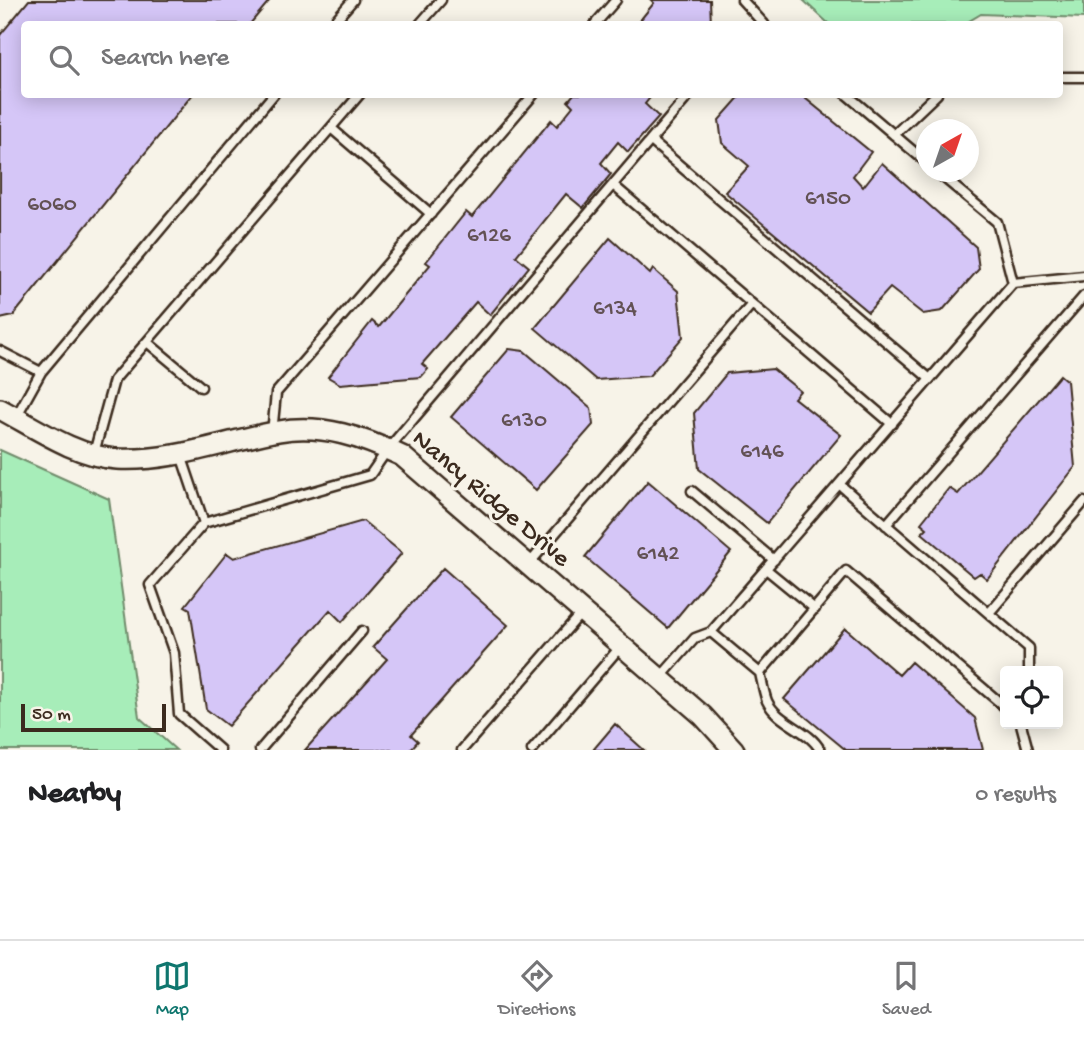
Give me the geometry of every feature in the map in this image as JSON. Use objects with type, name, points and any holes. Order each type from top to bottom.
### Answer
[{"type":"street","name":"Nancy Ridge Drive","points":[[8,413],[70,446],[114,459],[165,458],[272,433],[323,430],[363,438],[388,449],[402,456],[703,716],[734,750]]},
{"type":"lane","points":[[335,21],[353,0]]},
{"type":"lane","points":[[423,21],[441,0]]},
{"type":"lane","points":[[598,21],[616,0]]},
{"type":"lane","points":[[742,0],[761,21]]},
{"type":"lane","points":[[1063,77],[1084,77]]},
{"type":"lane","points":[[8,413],[271,98]]},
{"type":"lane","points":[[94,453],[114,380],[356,98]]},
{"type":"lane","points":[[272,433],[276,393],[531,98]]},
{"type":"lane","points":[[220,750],[179,714],[174,653],[150,585],[204,523],[370,475],[388,449],[687,98]]},
{"type":"lane","points":[[851,98],[916,154]]},
{"type":"lane","points":[[894,135],[933,98]]},
{"type":"lane","points":[[331,128],[431,214]]},
{"type":"lane","points":[[651,141],[930,379]]},
{"type":"lane","points":[[949,182],[997,222],[1013,283]]},
{"type":"lane","points":[[613,186],[892,424]]},
{"type":"lane","points":[[659,679],[695,638],[711,632],[1013,283],[1084,276]]},
{"type":"lane","points":[[886,525],[1084,296]]},
{"type":"lane","points":[[528,565],[752,304]]},
{"type":"lane","points":[[146,342],[201,387]]},
{"type":"lane","points":[[0,351],[41,372]]},
{"type":"lane","points":[[181,455],[204,523]]},
{"type":"lane","points":[[839,484],[1029,648],[1029,666]]},
{"type":"lane","points":[[692,491],[774,560]]},
{"type":"lane","points":[[989,613],[1084,502]]},
{"type":"lane","points":[[766,569],[815,609]]},
{"type":"lane","points":[[760,673],[846,571],[1000,703]]},
{"type":"lane","points":[[462,750],[582,612]]},
{"type":"lane","points":[[260,750],[362,631]]},
{"type":"lane","points":[[711,632],[760,673],[768,702],[782,719],[816,742],[820,750]]},
{"type":"lane","points":[[532,750],[621,646]]},
{"type":"lane","points":[[1022,729],[1028,750]]},
{"type":"green space","points":[[803,0],[1084,0],[1084,18],[981,14],[969,21],[826,21]]},
{"type":"green space","points":[[0,450],[109,499],[139,717],[176,750],[0,750]]},
{"type":"building","points":[[29,0],[270,0],[252,21],[21,21],[21,98],[190,98],[13,316],[0,319],[0,35]]},
{"type":"building","points":[[651,0],[710,0],[711,21],[639,21],[654,3]]},
{"type":"building","points":[[571,98],[650,98],[645,104],[659,117],[628,152],[618,142],[601,163],[611,174],[583,208],[566,194],[516,256],[529,267],[490,315],[476,302],[422,364],[428,369],[421,377],[340,384],[328,377],[372,321],[379,327],[430,265],[426,262],[466,212],[472,217],[551,120],[557,126],[573,106],[568,101]]},
{"type":"building","points":[[738,98],[805,98],[871,152],[853,176],[863,187],[882,163],[976,247],[979,269],[942,311],[923,314],[890,288],[868,312],[725,192],[749,166],[722,143],[719,120]]},
{"type":"building","points":[[610,238],[650,274],[653,269],[678,291],[683,337],[649,376],[596,380],[535,328]]},
{"type":"building","points":[[509,349],[524,351],[591,408],[593,425],[536,490],[451,417]]},
{"type":"building","points":[[773,369],[800,391],[794,398],[841,435],[767,523],[699,469],[694,413],[727,373]]},
{"type":"building","points":[[1060,375],[1067,381],[1075,467],[987,579],[980,573],[974,577],[922,533],[927,528],[921,523],[949,488],[958,494]]},
{"type":"building","points":[[648,481],[731,552],[668,628],[585,557]]},
{"type":"building","points":[[363,521],[402,553],[342,622],[330,610],[228,726],[206,709],[190,609],[185,606],[227,553],[234,558]]},
{"type":"building","points":[[443,568],[508,625],[411,735],[418,741],[410,750],[305,750],[387,659],[373,647]]},
{"type":"building","points":[[845,628],[899,675],[911,662],[975,718],[983,750],[846,750],[784,699]]},
{"type":"building","points":[[615,724],[644,750],[593,750]]}]
